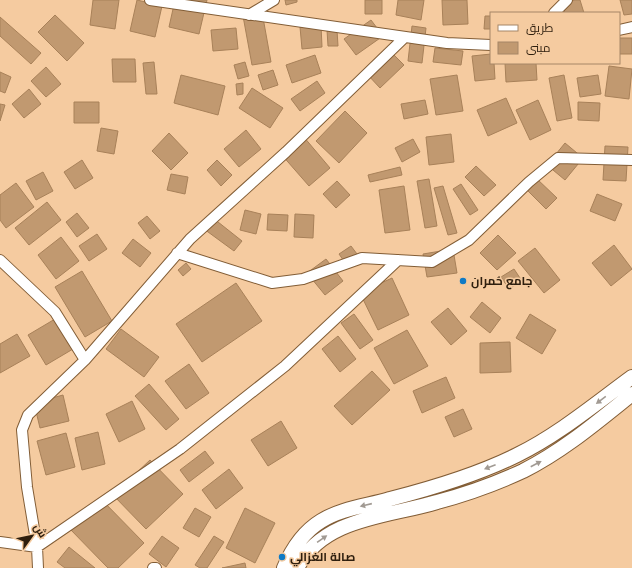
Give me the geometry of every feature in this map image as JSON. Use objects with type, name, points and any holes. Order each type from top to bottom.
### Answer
[{"type":"main road","points":[[284,568],[295,546],[307,532],[321,521],[336,513],[386,501],[433,487],[499,464],[533,447],[565,426],[632,377]]},
{"type":"main road","points":[[297,568],[313,546],[335,531],[364,520],[438,502],[496,483],[536,464],[573,440],[632,394]]},
{"type":"main road","points":[[433,487],[438,502]]},
{"type":"street","points":[[150,0],[447,43],[490,45]]},
{"type":"street","points":[[249,15],[274,0]]},
{"type":"street","points":[[555,12],[567,0]]},
{"type":"street","points":[[620,30],[632,27]]},
{"type":"street","points":[[38,568],[37,546],[27,487],[22,430],[28,415],[85,360],[190,239],[286,152],[405,37]]},
{"type":"street","points":[[177,253],[272,283],[303,279],[362,258],[432,262],[469,240],[529,182],[558,158],[632,160]]},
{"type":"street","points":[[0,260],[55,312],[85,360]]},
{"type":"street","points":[[0,542],[37,546],[180,448],[285,366],[398,260]]},
{"type":"building","points":[[93,0],[119,0],[115,29],[90,25]]},
{"type":"building","points":[[137,0],[162,6],[155,37],[130,31]]},
{"type":"building","points":[[175,0],[207,0],[199,34],[169,27]]},
{"type":"building","points":[[285,0],[297,0],[297,2],[286,5]]},
{"type":"building","points":[[365,0],[382,0],[382,14],[365,14]]},
{"type":"building","points":[[398,0],[424,0],[421,20],[396,15]]},
{"type":"building","points":[[442,0],[467,0],[468,24],[443,25]]},
{"type":"building","points":[[580,0],[584,12],[565,12],[562,4]]},
{"type":"building","points":[[620,0],[632,0],[632,14],[624,15]]},
{"type":"building","points":[[262,12],[271,62],[252,65],[243,16]]},
{"type":"building","points":[[55,15],[84,43],[67,61],[38,32]]},
{"type":"building","points":[[485,16],[490,16],[490,29],[484,29]]},
{"type":"building","points":[[0,17],[41,53],[31,64],[0,36]]},
{"type":"building","points":[[371,20],[383,36],[356,55],[344,39]]},
{"type":"building","points":[[321,25],[322,47],[302,49],[300,27]]},
{"type":"building","points":[[412,26],[426,28],[422,63],[408,61]]},
{"type":"building","points":[[236,28],[238,49],[213,51],[211,30]]},
{"type":"building","points":[[327,30],[337,30],[338,46],[328,46]]},
{"type":"building","points":[[620,38],[632,38],[632,54],[620,54]]},
{"type":"building","points":[[435,48],[463,51],[461,65],[433,62]]},
{"type":"building","points":[[390,51],[404,65],[380,88],[367,74]]},
{"type":"building","points":[[490,54],[490,64],[494,64],[495,79],[475,81],[472,56]]},
{"type":"building","points":[[315,55],[321,73],[292,83],[286,65]]},
{"type":"building","points":[[112,59],[135,59],[136,82],[113,82]]},
{"type":"building","points":[[154,62],[157,94],[146,94],[143,63]]},
{"type":"building","points":[[245,62],[249,76],[238,79],[234,65]]},
{"type":"building","points":[[505,64],[536,64],[537,80],[506,82]]},
{"type":"building","points":[[609,66],[632,69],[629,99],[605,96]]},
{"type":"building","points":[[46,67],[61,84],[46,97],[31,81]]},
{"type":"building","points":[[273,70],[278,85],[263,90],[258,75]]},
{"type":"building","points":[[0,72],[11,77],[5,93],[0,91]]},
{"type":"building","points":[[181,75],[225,86],[218,115],[174,103]]},
{"type":"building","points":[[457,75],[463,111],[436,115],[430,79]]},
{"type":"building","points":[[564,75],[572,118],[557,121],[549,78]]},
{"type":"building","points":[[598,75],[601,94],[580,97],[577,78]]},
{"type":"building","points":[[317,81],[325,93],[300,111],[291,99]]},
{"type":"building","points":[[243,83],[243,94],[237,95],[236,84]]},
{"type":"building","points":[[252,88],[283,108],[270,128],[239,108]]},
{"type":"building","points":[[29,89],[41,104],[24,118],[12,104]]},
{"type":"building","points":[[506,98],[517,123],[488,136],[477,110]]},
{"type":"building","points":[[425,100],[428,114],[404,119],[401,104]]},
{"type":"building","points":[[538,100],[551,130],[530,140],[516,110]]},
{"type":"building","points":[[74,102],[99,102],[99,123],[74,123]]},
{"type":"building","points":[[578,102],[600,103],[599,121],[578,120]]},
{"type":"building","points":[[0,104],[5,105],[0,121]]},
{"type":"building","points":[[345,111],[367,133],[339,163],[316,141]]},
{"type":"building","points":[[101,128],[118,131],[114,154],[97,151]]},
{"type":"building","points":[[246,130],[261,149],[239,167],[224,149]]},
{"type":"building","points":[[169,133],[188,153],[171,170],[152,151]]},
{"type":"building","points":[[451,134],[454,162],[429,165],[426,137]]},
{"type":"building","points":[[303,136],[330,168],[309,186],[281,154]]},
{"type":"building","points":[[413,139],[420,152],[402,162],[395,148]]},
{"type":"building","points":[[565,143],[583,158],[565,180],[547,165]]},
{"type":"building","points":[[605,146],[628,147],[626,181],[603,180]]},
{"type":"building","points":[[82,160],[93,178],[75,189],[64,172]]},
{"type":"building","points":[[217,160],[232,175],[221,186],[207,170]]},
{"type":"building","points":[[476,166],[496,185],[484,196],[465,177]]},
{"type":"building","points":[[400,167],[402,175],[370,182],[368,175]]},
{"type":"building","points":[[43,172],[53,191],[36,200],[26,181]]},
{"type":"building","points":[[171,174],[188,177],[185,194],[167,190]]},
{"type":"building","points":[[536,178],[557,198],[546,209],[526,189]]},
{"type":"building","points":[[429,179],[437,226],[425,228],[417,181]]},
{"type":"building","points":[[337,181],[350,195],[336,208],[323,194]]},
{"type":"building","points":[[16,183],[34,207],[6,228],[0,220],[0,195]]},
{"type":"building","points":[[461,184],[478,210],[470,215],[453,189]]},
{"type":"building","points":[[404,186],[410,230],[385,233],[379,190]]},
{"type":"building","points":[[443,186],[457,233],[448,235],[434,188]]},
{"type":"building","points":[[597,194],[622,204],[615,221],[590,211]]},
{"type":"building","points":[[47,202],[61,220],[29,245],[15,228]]},
{"type":"building","points":[[245,210],[261,214],[256,234],[240,230]]},
{"type":"building","points":[[77,213],[89,228],[77,237],[66,222]]},
{"type":"building","points":[[268,214],[288,215],[287,231],[267,230]]},
{"type":"building","points":[[295,214],[314,215],[313,238],[294,237]]},
{"type":"building","points":[[147,216],[160,231],[150,239],[138,223]]},
{"type":"building","points":[[213,218],[242,241],[234,251],[204,229]]},
{"type":"building","points":[[97,234],[107,249],[89,261],[79,246]]},
{"type":"building","points":[[498,235],[516,253],[497,270],[480,253]]},
{"type":"building","points":[[61,237],[79,261],[56,279],[38,255]]},
{"type":"building","points":[[133,239],[151,253],[140,267],[122,253]]},
{"type":"building","points":[[614,245],[632,269],[611,286],[592,263]]},
{"type":"building","points":[[351,246],[360,258],[348,267],[339,254]]},
{"type":"building","points":[[535,248],[560,280],[544,293],[518,261]]},
{"type":"building","points":[[453,249],[457,273],[427,277],[423,254]]},
{"type":"building","points":[[326,259],[343,281],[325,295],[307,273]]},
{"type":"building","points":[[186,263],[191,269],[183,276],[178,270]]},
{"type":"building","points":[[514,269],[522,281],[509,289],[501,277]]},
{"type":"building","points":[[82,271],[112,321],[85,337],[55,287]]},
{"type":"building","points":[[392,278],[409,315],[378,330],[360,293]]},
{"type":"building","points":[[236,283],[262,321],[202,362],[176,324]]},
{"type":"building","points":[[482,302],[501,318],[490,333],[470,317]]},
{"type":"building","points":[[448,308],[467,331],[451,345],[431,322]]},
{"type":"building","points":[[354,314],[373,340],[360,349],[341,323]]},
{"type":"building","points":[[530,314],[556,330],[542,354],[516,338]]},
{"type":"building","points":[[55,319],[73,349],[46,365],[28,335]]},
{"type":"building","points":[[121,329],[159,357],[144,377],[106,349]]},
{"type":"building","points":[[407,330],[428,366],[394,384],[374,348]]},
{"type":"building","points":[[17,334],[30,356],[0,373],[0,344]]},
{"type":"building","points":[[338,336],[356,359],[340,372],[322,349]]},
{"type":"building","points":[[510,342],[511,372],[480,373],[480,343]]},
{"type":"building","points":[[189,364],[209,393],[186,409],[165,381]]},
{"type":"building","points":[[372,371],[390,390],[352,425],[334,406]]},
{"type":"building","points":[[446,377],[455,398],[422,413],[413,391]]},
{"type":"building","points":[[149,384],[179,419],[166,430],[135,396]]},
{"type":"building","points":[[63,395],[69,421],[40,428],[34,403]]},
{"type":"building","points":[[132,401],[145,429],[119,442],[106,414]]},
{"type":"building","points":[[463,409],[472,429],[454,437],[445,417]]},
{"type":"building","points":[[281,421],[297,448],[268,466],[251,440]]},
{"type":"building","points":[[98,432],[105,464],[82,470],[75,438]]},
{"type":"building","points":[[66,433],[75,467],[46,475],[37,441]]},
{"type":"building","points":[[205,451],[214,463],[189,482],[180,470]]},
{"type":"building","points":[[150,460],[183,494],[146,529],[113,495]]},
{"type":"building","points":[[229,469],[243,488],[216,509],[202,490]]},
{"type":"building","points":[[100,498],[144,543],[118,568],[108,568],[69,528]]},
{"type":"building","points":[[195,508],[211,517],[199,537],[183,528]]},
{"type":"building","points":[[245,508],[275,523],[255,563],[226,548]]},
{"type":"building","points":[[162,536],[179,548],[166,567],[149,554]]},
{"type":"building","points":[[214,536],[224,542],[207,568],[200,568],[195,565]]},
{"type":"building","points":[[69,547],[95,568],[65,568],[57,562]]},
{"type":"building","points":[[245,563],[246,568],[222,568]]},
{"type":"place","name":"جامع حُمران","points":[[463,281]]},
{"type":"place","name":"صالة الغزالي","points":[[282,557]]}]
